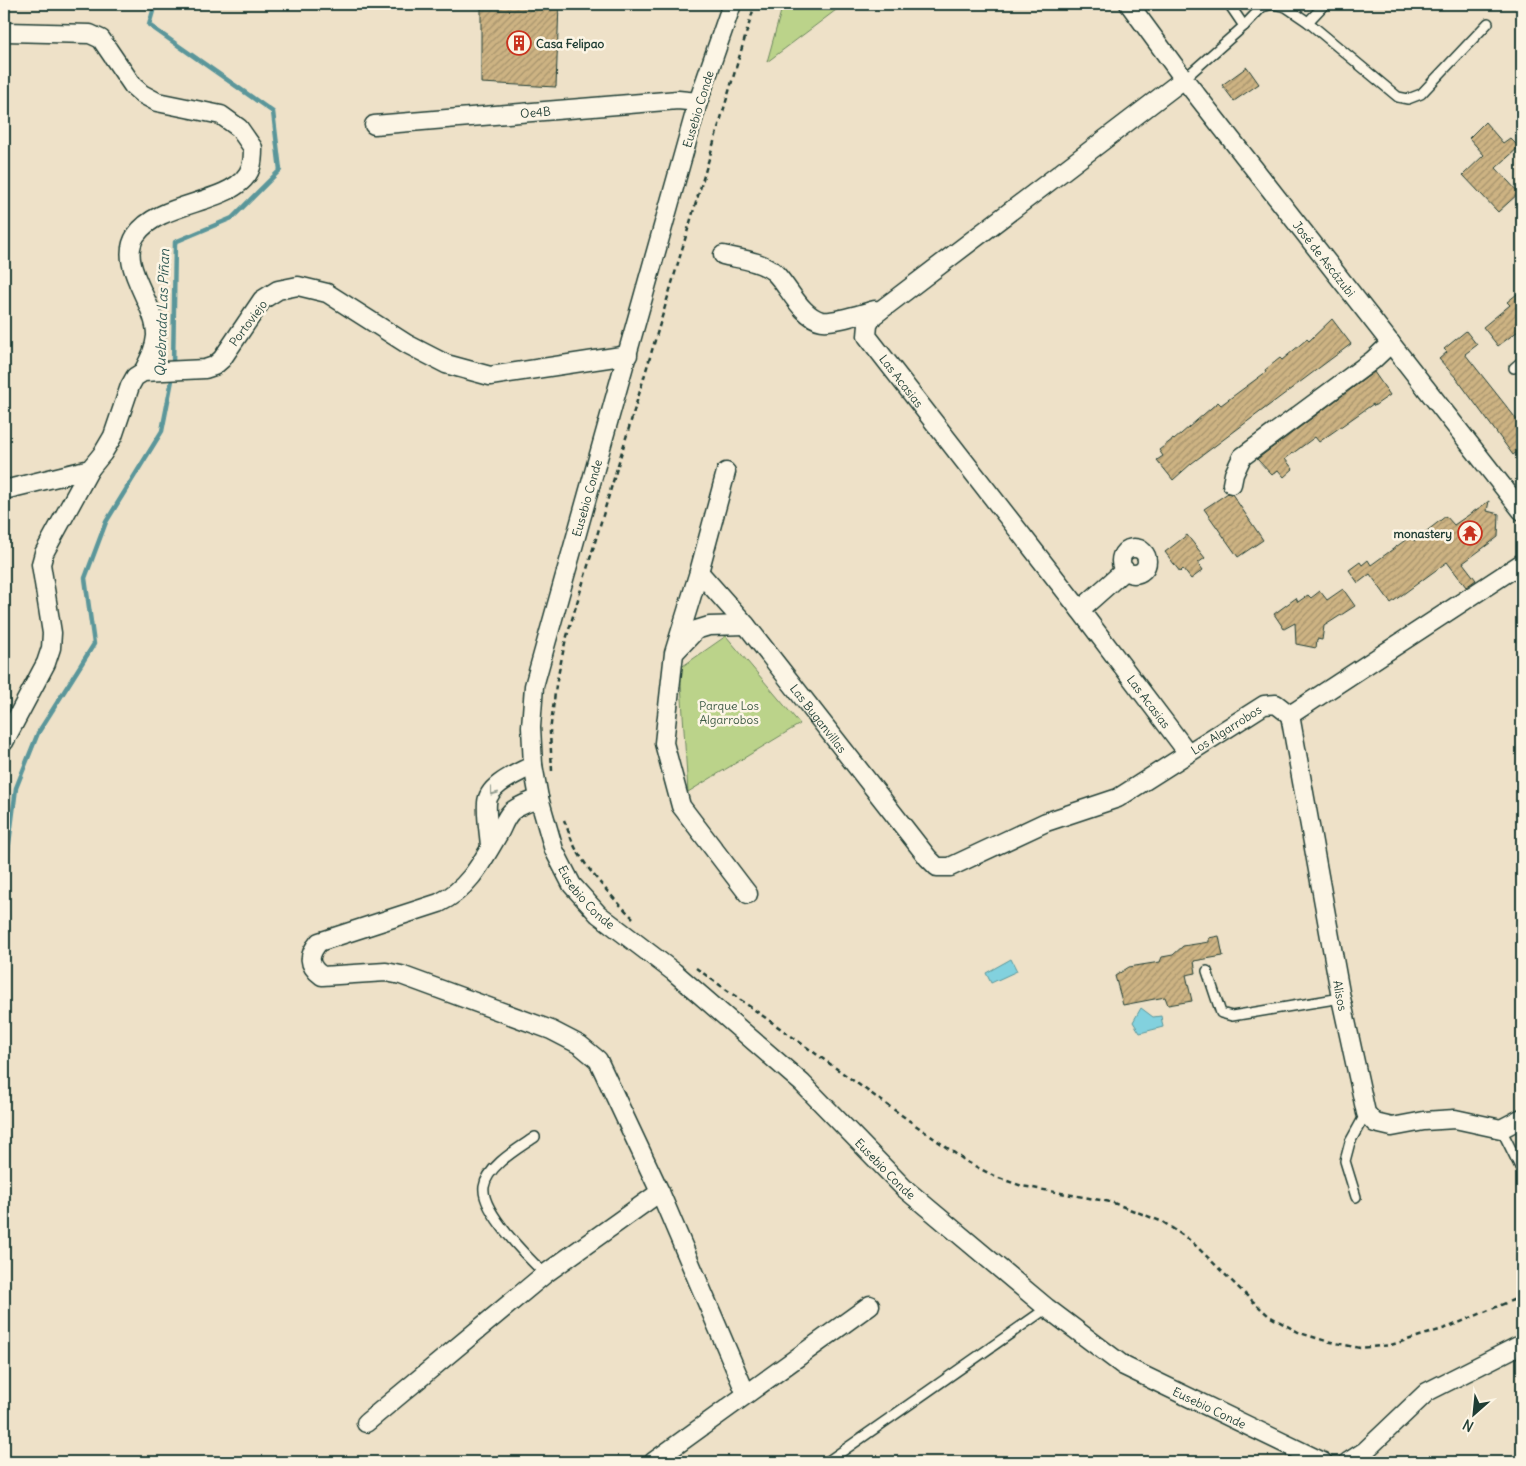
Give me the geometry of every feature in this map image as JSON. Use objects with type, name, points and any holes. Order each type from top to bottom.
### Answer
[{"type":"street","name":"Eusebio Conde","points":[[732,4],[698,102],[534,686],[531,727],[533,765],[539,798],[554,850],[572,885],[598,914],[674,972],[794,1077],[904,1188],[1047,1308],[1124,1366],[1323,1462]]},
{"type":"street","name":"José de Ascázubi","points":[[1129,4],[1184,79],[1522,511]]},
{"type":"street","points":[[4,742],[52,648],[52,633],[41,564],[44,553],[90,469],[103,453],[113,436],[130,386],[135,377],[143,372],[154,349],[156,335],[152,314],[132,267],[130,251],[135,236],[144,224],[157,216],[226,191],[242,181],[251,168],[253,148],[239,128],[221,115],[157,102],[142,94],[132,86],[101,40],[90,34],[6,32]]},
{"type":"street","name":"Las Acasias","points":[[1184,79],[873,316],[868,325],[867,336],[1080,610],[1188,753]]},
{"type":"street","name":"Oe4B","points":[[374,125],[678,100],[698,102]]},
{"type":"street","points":[[722,256],[757,264],[773,272],[806,312],[822,321],[840,319],[875,310],[878,312]]},
{"type":"street","name":"Portoviejo","points":[[143,372],[205,369],[214,366],[222,359],[262,300],[278,290],[298,286],[327,293],[407,344],[446,364],[490,376],[628,356]]},
{"type":"street","points":[[1232,484],[1234,474],[1242,457],[1373,360],[1391,343]]},
{"type":"street","points":[[4,490],[90,469]]},
{"type":"street","points":[[726,472],[699,572],[674,653],[664,743],[681,806],[748,894]]},
{"type":"street","points":[[1290,715],[1522,563]]},
{"type":"street","points":[[1080,610],[1125,570]]},
{"type":"street","name":"Las Buganvillas","points":[[699,572],[746,625],[937,867]]},
{"type":"street","points":[[674,653],[696,630],[709,626],[746,625]]},
{"type":"street","name":"Los Algarrobos","points":[[937,867],[950,867],[1046,822],[1118,798],[1264,705],[1276,704],[1290,715]]},
{"type":"street","name":"Alisos","points":[[1290,715],[1341,998],[1366,1113]]},
{"type":"street","points":[[490,846],[487,802],[491,792],[498,785],[533,765]]},
{"type":"street","points":[[539,798],[512,810],[477,871],[452,897],[439,903],[319,942],[313,949],[310,958],[315,970],[322,976],[386,972],[401,975],[551,1030],[580,1045],[598,1060],[660,1192],[746,1394]]},
{"type":"street","points":[[1366,1113],[1375,1123],[1392,1127],[1424,1121],[1455,1119],[1501,1129],[1522,1118]]},
{"type":"street","points":[[366,1423],[545,1274],[660,1192]]},
{"type":"street","points":[[653,1462],[870,1305]]},
{"type":"street","points":[[1348,1462],[1365,1451],[1427,1392],[1522,1344]]},
{"type":"lane","points":[[1229,4],[1244,26]]},
{"type":"lane","points":[[1184,79],[1244,26],[1262,7],[1273,4],[1286,7],[1308,22],[1387,89],[1398,97],[1408,99],[1421,94],[1488,23]]},
{"type":"lane","points":[[1308,22],[1325,4]]},
{"type":"lane","points":[[1514,368],[1522,361]]},
{"type":"lane","points":[[1207,971],[1221,1013],[1232,1016],[1341,998]]},
{"type":"lane","points":[[1356,1197],[1345,1161],[1350,1142],[1366,1113]]},
{"type":"lane","points":[[1501,1129],[1522,1171]]},
{"type":"lane","points":[[535,1137],[503,1158],[487,1180],[484,1188],[486,1199],[499,1224],[519,1249],[545,1274]]},
{"type":"lane","points":[[827,1462],[1047,1308]]},
{"type":"path","points":[[553,777],[550,732],[556,686],[565,643],[755,4]]},
{"type":"path","points":[[561,813],[576,848],[594,875],[613,899],[638,924]]},
{"type":"path","points":[[696,968],[967,1162],[996,1177],[1022,1186],[1111,1202],[1163,1222],[1191,1241],[1269,1316],[1300,1333],[1360,1348],[1391,1345],[1449,1327],[1522,1298]]},
{"type":"green space","points":[[783,4],[844,4],[767,62]]},
{"type":"green space","name":"Parque Los Algarrobos","points":[[726,636],[800,724],[688,792],[680,668]]},
{"type":"water","points":[[1011,959],[1017,971],[991,983],[986,973]]},
{"type":"water","points":[[1141,1008],[1153,1017],[1161,1016],[1163,1027],[1140,1033],[1133,1022]]},
{"type":"building","name":"Casa Felipao","points":[[481,4],[559,4],[556,87],[481,83]]},
{"type":"building","points":[[1247,67],[1259,84],[1234,101],[1222,85]]},
{"type":"building","points":[[1485,122],[1503,143],[1510,138],[1519,147],[1496,168],[1519,193],[1498,212],[1463,175],[1484,155],[1469,138]]},
{"type":"building","points":[[1522,290],[1522,328],[1498,346],[1483,327],[1510,305],[1507,302]]},
{"type":"building","points":[[1332,319],[1351,344],[1192,463],[1173,480],[1157,460],[1163,456],[1159,450],[1174,440],[1218,402],[1221,405],[1266,372],[1265,370],[1280,358],[1282,360],[1307,339],[1309,341]]},
{"type":"building","points":[[1466,331],[1477,345],[1465,354],[1522,426],[1522,448],[1513,455],[1457,379],[1439,359],[1447,352],[1444,349]]},
{"type":"building","points":[[1374,372],[1390,395],[1374,406],[1373,404],[1319,442],[1315,437],[1285,459],[1293,469],[1284,477],[1278,470],[1272,475],[1257,459]]},
{"type":"building","points":[[1228,493],[1232,494],[1263,540],[1238,557],[1204,509]]},
{"type":"building","points":[[1489,501],[1487,511],[1499,514],[1498,537],[1463,563],[1476,580],[1466,587],[1447,562],[1391,603],[1370,574],[1358,583],[1349,570],[1360,562],[1362,565],[1368,560],[1371,565],[1411,536],[1414,541],[1446,516],[1454,525]]},
{"type":"building","points":[[1187,535],[1205,558],[1198,563],[1203,570],[1191,579],[1183,569],[1180,572],[1165,552]]},
{"type":"building","points":[[1343,589],[1355,606],[1324,626],[1322,640],[1317,639],[1316,648],[1296,644],[1295,623],[1284,629],[1274,614],[1296,598],[1298,602],[1308,595],[1311,598],[1320,591],[1327,600]]},
{"type":"building","points":[[1219,936],[1223,956],[1194,961],[1196,973],[1186,975],[1192,1001],[1168,1005],[1165,997],[1123,1005],[1115,976],[1129,967],[1160,962],[1162,957],[1173,955],[1183,946],[1209,942],[1209,938]]},
{"type":"waterway","name":"Quebrada Las Piñan","points":[[155,4],[149,25],[273,112],[280,170],[232,218],[175,242],[173,367]]},
{"type":"waterway","name":"Quebrada Las Piñan","points":[[4,883],[16,788],[38,733],[94,644],[85,578],[106,522],[162,431],[173,375]]},
{"type":"place","name":"Casa Felipao","points":[[519,43]]},
{"type":"place","name":"monastery","points":[[1470,533]]}]
